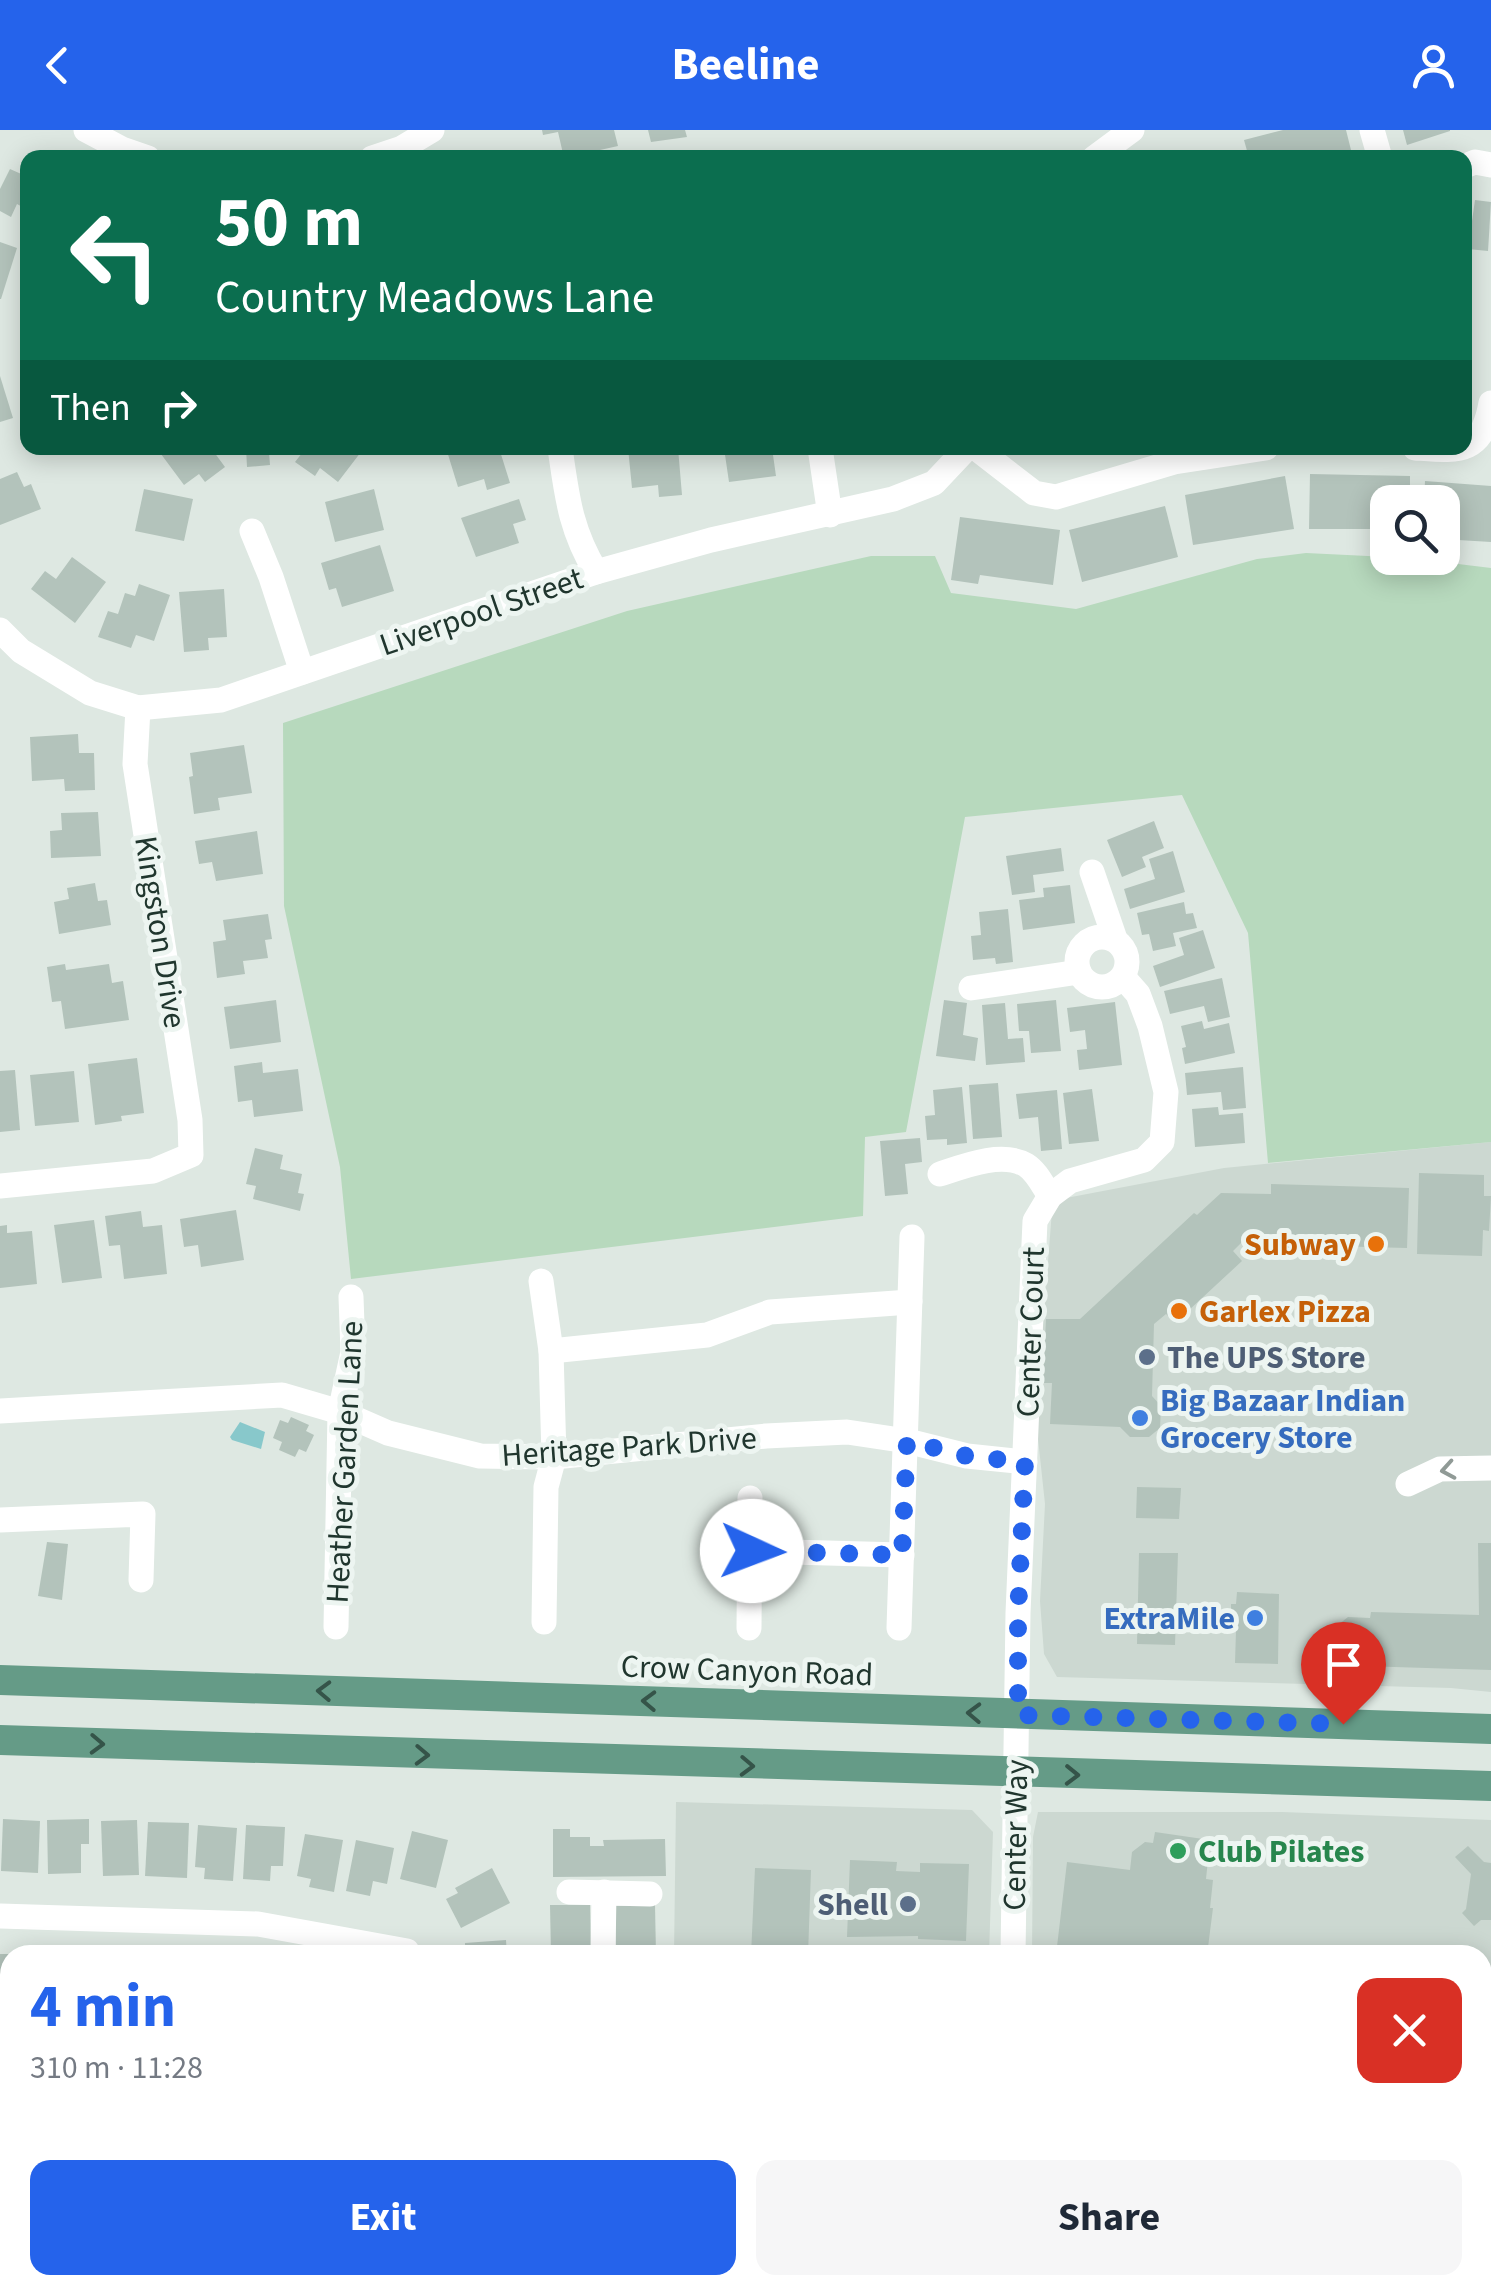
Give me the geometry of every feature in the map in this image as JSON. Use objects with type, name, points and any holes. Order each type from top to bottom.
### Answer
[{"type":"main road","name":"Crow Canyon Road","points":[[0,1680],[1491,1729]]},
{"type":"main road","points":[[0,1740],[1491,1786]]},
{"type":"street","points":[[86,130],[122,150]]},
{"type":"street","points":[[396,150],[432,130]]},
{"type":"street","points":[[1105,150],[1132,130]]},
{"type":"street","points":[[1484,444],[1491,403]]},
{"type":"street","points":[[561,455],[569,512],[579,544],[596,572]]},
{"type":"street","points":[[821,455],[830,515]]},
{"type":"street","name":"Liverpool Street","points":[[0,630],[21,651],[90,693],[138,708],[221,700],[596,572],[711,540],[893,499],[934,483],[960,455]]},
{"type":"street","points":[[985,455],[1034,493],[1045,497],[1056,497],[1172,455]]},
{"type":"street","points":[[252,531],[302,672]]},
{"type":"street","name":"Kingston Drive","points":[[0,1186],[153,1171],[191,1155],[190,1120],[135,764],[138,708]]},
{"type":"street","points":[[1092,872],[1115,939],[1127,956],[1123,977]]},
{"type":"street","points":[[1115,939],[1105,936],[1085,942],[1076,962],[1085,981],[1105,987],[1123,977]]},
{"type":"street","points":[[971,988],[1079,972]]},
{"type":"street","points":[[940,1174],[972,1162],[1007,1160],[1025,1164],[1050,1196],[1070,1181],[1144,1160],[1162,1142],[1166,1092],[1138,994],[1123,977]]},
{"type":"street","name":"Center Court","points":[[1018,1715],[1018,1614],[1035,1222],[1050,1196]]},
{"type":"street","points":[[899,1628],[912,1237]]},
{"type":"street","points":[[541,1281],[551,1351],[554,1457],[546,1487],[544,1622]]},
{"type":"street","name":"Heather Garden Lane","points":[[336,1627],[340,1412],[352,1352],[351,1297]]},
{"type":"street","points":[[551,1351],[707,1335],[770,1312],[910,1302]]},
{"type":"street","name":"Heritage Park Drive","points":[[0,1410],[282,1395],[340,1412],[388,1433],[480,1456],[554,1457],[847,1432],[967,1456],[1025,1462]]},
{"type":"street","points":[[1408,1484],[1440,1469],[1491,1468]]},
{"type":"street","points":[[749,1628],[750,1498]]},
{"type":"street","points":[[0,1520],[143,1514],[141,1580]]},
{"type":"street","points":[[752,1551],[902,1555]]},
{"type":"street","name":"Center Way","points":[[1013,1945],[1018,1715]]},
{"type":"street","points":[[569,1892],[650,1894]]},
{"type":"street","points":[[602,1945],[604,1892]]},
{"type":"street","points":[[0,1916],[258,1924],[369,1945]]},
{"type":"shaded area","points":[[1491,1142],[1491,1692],[1057,1677],[1044,1654],[1040,1601],[1045,1504],[1036,1420],[1052,1210],[1066,1198],[1224,1168]]},
{"type":"shaded area","points":[[676,1802],[972,1810],[993,1832],[989,1945],[674,1945]]},
{"type":"shaded area","points":[[1038,1812],[1282,1812],[1491,1820],[1491,1945],[1032,1945],[1033,1837]]},
{"type":"green space","points":[[1306,553],[1370,556],[1370,575],[1460,575],[1460,564],[1491,568],[1491,1142],[1268,1163],[1248,933],[1182,795],[965,817],[906,1132],[865,1137],[863,1216],[351,1279],[340,1167],[284,906],[283,723],[627,611],[871,556],[935,556],[951,593],[1076,609],[1257,559]]},
{"type":"water","points":[[240,1422],[265,1432],[261,1449],[232,1440],[230,1437]]},
{"type":"building","points":[[542,130],[614,130],[618,146],[562,150],[558,132],[543,135]]},
{"type":"building","points":[[648,130],[685,130],[687,137],[651,142]]},
{"type":"building","points":[[1283,130],[1346,130],[1351,150],[1247,150],[1244,140]]},
{"type":"building","points":[[1403,130],[1450,130],[1450,131],[1407,145]]},
{"type":"building","points":[[10,169],[20,173],[20,206],[17,204],[11,217],[0,211],[0,189]]},
{"type":"building","points":[[1475,200],[1491,202],[1488,251],[1472,249]]},
{"type":"building","points":[[0,242],[17,248],[1,299],[0,299]]},
{"type":"building","points":[[0,376],[13,418],[0,422]]},
{"type":"building","points":[[162,455],[216,455],[225,467],[205,482],[199,474],[184,485]]},
{"type":"building","points":[[246,455],[269,455],[270,465],[247,467]]},
{"type":"building","points":[[300,455],[359,455],[338,482],[320,468],[315,476],[295,462]]},
{"type":"building","points":[[448,455],[501,455],[510,483],[487,490],[484,479],[458,487]]},
{"type":"building","points":[[629,455],[679,455],[682,495],[659,497],[658,485],[632,488]]},
{"type":"building","points":[[725,455],[773,455],[776,476],[729,482]]},
{"type":"building","points":[[17,472],[24,487],[31,484],[41,509],[0,525],[0,479]]},
{"type":"building","points":[[1310,474],[1410,476],[1410,485],[1370,485],[1370,529],[1309,529]]},
{"type":"building","points":[[1285,476],[1294,529],[1193,545],[1185,495]]},
{"type":"building","points":[[1425,481],[1491,486],[1491,542],[1460,540],[1460,485],[1425,485]]},
{"type":"building","points":[[144,489],[193,499],[184,541],[135,531]]},
{"type":"building","points":[[374,489],[384,530],[335,542],[325,502]]},
{"type":"building","points":[[519,499],[526,520],[513,524],[519,543],[476,557],[461,518]]},
{"type":"building","points":[[1165,506],[1178,557],[1082,582],[1069,530]]},
{"type":"building","points":[[960,517],[1060,530],[1053,585],[980,575],[978,584],[951,580]]},
{"type":"building","points":[[380,545],[394,591],[342,607],[336,588],[329,590],[321,563]]},
{"type":"building","points":[[72,557],[106,582],[75,623],[31,589],[45,571],[56,579]]},
{"type":"building","points":[[139,584],[170,595],[154,641],[136,635],[131,648],[98,637],[108,611],[118,614],[125,593],[135,596]]},
{"type":"building","points":[[224,589],[227,637],[208,638],[209,650],[184,652],[179,592]]},
{"type":"building","points":[[78,734],[79,753],[94,753],[95,790],[65,791],[64,779],[32,781],[30,737]]},
{"type":"building","points":[[244,745],[252,793],[218,798],[220,810],[194,814],[190,753]]},
{"type":"building","points":[[98,812],[101,856],[51,858],[50,831],[62,830],[61,813]]},
{"type":"building","points":[[1154,821],[1164,848],[1142,857],[1146,867],[1122,877],[1107,840]]},
{"type":"building","points":[[257,831],[263,874],[216,881],[212,862],[199,864],[195,841]]},
{"type":"building","points":[[1061,848],[1064,871],[1033,875],[1035,892],[1012,895],[1006,856]]},
{"type":"building","points":[[1173,851],[1185,892],[1130,909],[1124,889],[1155,879],[1149,859]]},
{"type":"building","points":[[95,883],[98,901],[107,900],[111,925],[59,934],[54,902],[69,899],[67,888]]},
{"type":"building","points":[[1070,885],[1075,923],[1023,930],[1019,900],[1044,897],[1043,888]]},
{"type":"building","points":[[1184,902],[1186,914],[1193,913],[1197,928],[1173,933],[1176,946],[1153,951],[1149,934],[1142,935],[1137,913]]},
{"type":"building","points":[[1008,909],[1013,962],[996,964],[995,958],[973,960],[971,936],[981,935],[979,912]]},
{"type":"building","points":[[268,914],[272,939],[265,940],[268,958],[243,961],[245,974],[217,978],[213,942],[226,940],[223,920]]},
{"type":"building","points":[[1203,930],[1215,968],[1160,987],[1153,966],[1184,955],[1179,938]]},
{"type":"building","points":[[65,964],[66,970],[109,964],[112,983],[123,981],[129,1020],[65,1029],[61,1001],[52,1002],[47,967]]},
{"type":"building","points":[[1222,978],[1230,1017],[1208,1022],[1204,1006],[1170,1014],[1164,991]]},
{"type":"building","points":[[276,1000],[281,1042],[230,1049],[224,1007]]},
{"type":"building","points":[[944,1000],[967,1003],[963,1035],[978,1038],[975,1061],[936,1056]]},
{"type":"building","points":[[1056,1000],[1061,1051],[1031,1053],[1029,1031],[1019,1031],[1017,1004]]},
{"type":"building","points":[[1115,1002],[1122,1065],[1079,1070],[1077,1050],[1087,1049],[1085,1030],[1070,1032],[1067,1008]]},
{"type":"building","points":[[1005,1003],[1008,1039],[1023,1038],[1025,1062],[986,1065],[982,1005]]},
{"type":"building","points":[[1202,1021],[1204,1029],[1229,1023],[1235,1053],[1185,1064],[1181,1026]]},
{"type":"building","points":[[137,1058],[144,1113],[95,1125],[88,1064]]},
{"type":"building","points":[[262,1062],[263,1073],[298,1069],[303,1111],[254,1117],[252,1100],[238,1102],[234,1066]]},
{"type":"building","points":[[1243,1067],[1246,1108],[1223,1110],[1221,1092],[1187,1095],[1185,1073]]},
{"type":"building","points":[[15,1070],[20,1130],[0,1132],[0,1071]]},
{"type":"building","points":[[74,1071],[79,1122],[35,1126],[30,1075]]},
{"type":"building","points":[[998,1083],[1002,1137],[973,1139],[969,1085]]},
{"type":"building","points":[[962,1087],[967,1143],[947,1145],[947,1139],[927,1140],[925,1116],[935,1115],[933,1090]]},
{"type":"building","points":[[1092,1089],[1099,1141],[1069,1144],[1063,1093]]},
{"type":"building","points":[[1057,1090],[1062,1149],[1041,1151],[1038,1117],[1019,1119],[1016,1094]]},
{"type":"building","points":[[1218,1107],[1219,1115],[1243,1113],[1245,1143],[1195,1147],[1192,1109]]},
{"type":"building","points":[[920,1138],[922,1162],[905,1164],[908,1194],[885,1196],[880,1141]]},
{"type":"building","points":[[255,1148],[283,1155],[280,1169],[302,1174],[298,1193],[304,1194],[300,1211],[253,1199],[256,1186],[246,1184]]},
{"type":"building","points":[[1419,1173],[1484,1175],[1484,1196],[1491,1196],[1489,1231],[1483,1230],[1482,1256],[1417,1254]]},
{"type":"building","points":[[1271,1184],[1409,1188],[1407,1248],[1329,1246],[1329,1252],[1289,1250],[1289,1244],[1245,1239],[1233,1251],[1242,1261],[1175,1323],[1166,1314],[1154,1324],[1152,1396],[1161,1406],[1160,1428],[1149,1437],[1130,1437],[1120,1427],[1050,1424],[1052,1383],[1043,1383],[1046,1319],[1080,1319],[1194,1213],[1197,1215],[1221,1193],[1271,1194]]},
{"type":"building","points":[[236,1210],[244,1260],[201,1267],[198,1245],[184,1247],[180,1219]]},
{"type":"building","points":[[141,1211],[143,1227],[162,1225],[167,1274],[124,1279],[120,1245],[109,1246],[105,1216]]},
{"type":"building","points":[[94,1220],[102,1278],[62,1283],[54,1225]]},
{"type":"building","points":[[7,1225],[7,1233],[32,1231],[37,1284],[0,1288],[0,1226]]},
{"type":"building","points":[[291,1417],[309,1425],[306,1431],[314,1435],[306,1452],[299,1449],[295,1457],[279,1450],[282,1442],[273,1438],[280,1420],[288,1423]]},
{"type":"building","points":[[1137,1487],[1181,1488],[1179,1519],[1136,1518]]},
{"type":"building","points":[[47,1542],[68,1544],[62,1600],[38,1596]]},
{"type":"building","points":[[1478,1543],[1491,1543],[1491,1670],[1362,1666],[1362,1660],[1341,1657],[1334,1650],[1333,1629],[1348,1617],[1370,1618],[1371,1612],[1479,1615]]},
{"type":"building","points":[[1139,1553],[1178,1553],[1175,1645],[1137,1644]]},
{"type":"building","name":"ExtraMile","points":[[1237,1592],[1279,1594],[1278,1664],[1235,1663],[1236,1631],[1231,1631],[1231,1604],[1236,1604]]},
{"type":"building","points":[[3,1819],[40,1821],[38,1873],[1,1871]]},
{"type":"building","points":[[89,1819],[89,1844],[81,1844],[81,1873],[48,1874],[47,1820]]},
{"type":"building","points":[[137,1820],[139,1875],[103,1876],[101,1821]]},
{"type":"building","points":[[148,1822],[189,1823],[187,1878],[145,1876]]},
{"type":"building","points":[[198,1825],[237,1828],[233,1881],[204,1879],[205,1868],[195,1867]]},
{"type":"building","points":[[246,1825],[285,1827],[283,1866],[271,1866],[270,1881],[243,1879]]},
{"type":"building","points":[[553,1829],[570,1829],[570,1837],[590,1837],[590,1846],[604,1846],[603,1840],[665,1839],[666,1876],[553,1877]]},
{"type":"building","points":[[412,1831],[448,1840],[436,1888],[400,1879]]},
{"type":"building","points":[[1155,1832],[1210,1840],[1206,1879],[1213,1880],[1213,1908],[1208,1945],[1057,1945],[1067,1862],[1130,1870],[1132,1852],[1145,1842],[1153,1843]]},
{"type":"building","points":[[305,1834],[343,1840],[334,1892],[309,1887],[311,1879],[297,1876]]},
{"type":"building","points":[[356,1840],[394,1848],[387,1884],[373,1881],[370,1896],[346,1891]]},
{"type":"building","points":[[1468,1846],[1484,1862],[1491,1863],[1491,1920],[1481,1920],[1474,1926],[1462,1913],[1471,1874],[1455,1857]]},
{"type":"building","name":"Shell","points":[[850,1860],[897,1862],[896,1871],[920,1872],[920,1863],[969,1864],[966,1941],[918,1936],[847,1937]]},
{"type":"building","points":[[492,1868],[510,1903],[461,1928],[446,1899],[458,1893],[455,1888]]},
{"type":"building","points":[[755,1868],[811,1870],[808,1945],[751,1945]]},
{"type":"building","points":[[550,1905],[590,1905],[591,1945],[551,1945]]},
{"type":"building","points":[[655,1905],[656,1945],[616,1945],[615,1906]]},
{"type":"building","points":[[506,1940],[506,1945],[465,1945]]},
{"type":"place","name":"Subway","points":[[1376,1244]]},
{"type":"place","name":"Garlex Pizza","points":[[1179,1311]]},
{"type":"place","name":"The UPS Store","points":[[1147,1357]]},
{"type":"place","name":"Big Bazaar Indian Grocery Store","points":[[1140,1418]]},
{"type":"place","name":"ExtraMile","points":[[1255,1618]]},
{"type":"place","name":"Club Pilates","points":[[1178,1851]]},
{"type":"place","name":"Shell","points":[[908,1904]]},
{"type":"route","points":[[752,1551],[902,1555],[907,1441],[967,1456],[1025,1462],[1018,1715],[1343,1724]]}]
